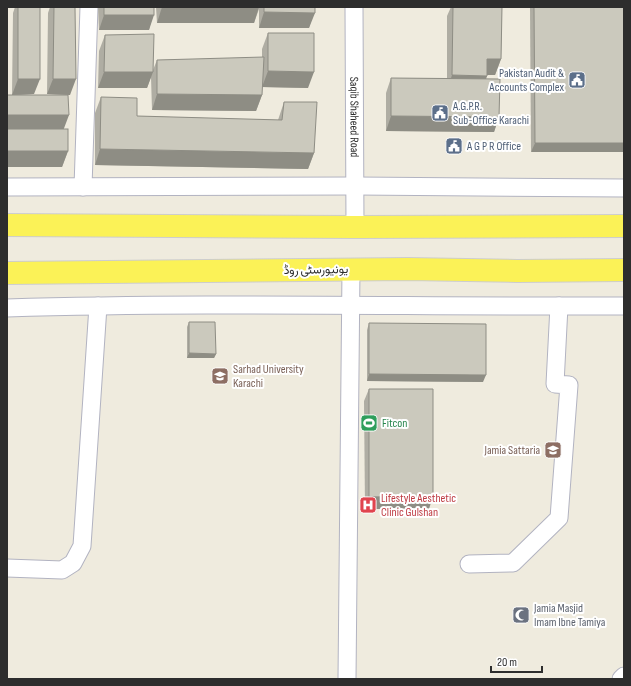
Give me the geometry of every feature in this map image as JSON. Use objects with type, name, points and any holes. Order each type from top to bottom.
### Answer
[{"type":"main road","points":[[7,225],[356,227],[624,226]]},
{"type":"main road","name":"یونیورسٹی روڈ","points":[[7,273],[351,270],[624,270]]},
{"type":"street","points":[[83,187],[89,7]]},
{"type":"street","name":"Saqib Shaheed Road","points":[[354,7],[356,227]]},
{"type":"street","points":[[7,187],[356,186],[624,188]]},
{"type":"street","points":[[347,679],[351,270]]},
{"type":"street","points":[[7,308],[351,304],[624,306]]},
{"type":"street","points":[[7,568],[62,570],[73,563],[82,546],[98,306]]},
{"type":"street","points":[[469,564],[513,563],[559,518],[569,385],[556,384],[560,306]]},
{"type":"street","points":[[621,679],[624,676]]},
{"type":"building","points":[[18,7],[40,7],[40,79],[18,79]]},
{"type":"building","points":[[54,7],[75,7],[76,79],[53,79]]},
{"type":"building","points":[[104,7],[154,7],[154,15],[104,15]]},
{"type":"building","points":[[264,7],[315,7],[315,13],[264,12]]},
{"type":"building","name":"A.G.P.R. Sub-Office Karachi","points":[[453,7],[502,7],[501,59],[487,59],[487,76],[452,75]]},
{"type":"building","name":"Pakistan Audit & Accounts Complex","points":[[534,7],[624,7],[624,143],[535,143]]},
{"type":"building","points":[[268,33],[314,33],[314,72],[268,71]]},
{"type":"building","points":[[154,34],[153,72],[104,72],[105,35]]},
{"type":"building","points":[[264,57],[262,95],[157,94],[157,60]]},
{"type":"building","points":[[391,78],[500,79],[499,117],[391,116]]},
{"type":"building","points":[[7,95],[68,95],[69,115],[7,115]]},
{"type":"building","points":[[101,97],[137,98],[137,116],[282,120],[284,102],[317,102],[314,153],[100,149]]},
{"type":"building","points":[[7,129],[68,129],[68,151],[7,151]]},
{"type":"building","points":[[189,322],[215,322],[216,354],[189,353]]},
{"type":"building","points":[[369,323],[486,324],[486,375],[369,374]]},
{"type":"building","points":[[369,389],[433,389],[433,496],[369,497]]},
{"type":"place","name":"Pakistan Audit & Accounts Complex","points":[[577,80]]},
{"type":"place","name":"A.G.P.R. Sub-Office Karachi","points":[[440,113]]},
{"type":"place","name":"A G P R Office","points":[[454,146]]},
{"type":"place","name":"Sarhad University Karachi","points":[[220,376]]},
{"type":"place","name":"Fitcon","points":[[369,423]]},
{"type":"place","name":"Jamia Sattaria","points":[[553,450]]},
{"type":"place","name":"Lifestyle Aesthetic Clinic Gulshan","points":[[368,505]]},
{"type":"place","name":"Jamia Masjid Imam Ibne Tamiya","points":[[521,615]]}]
